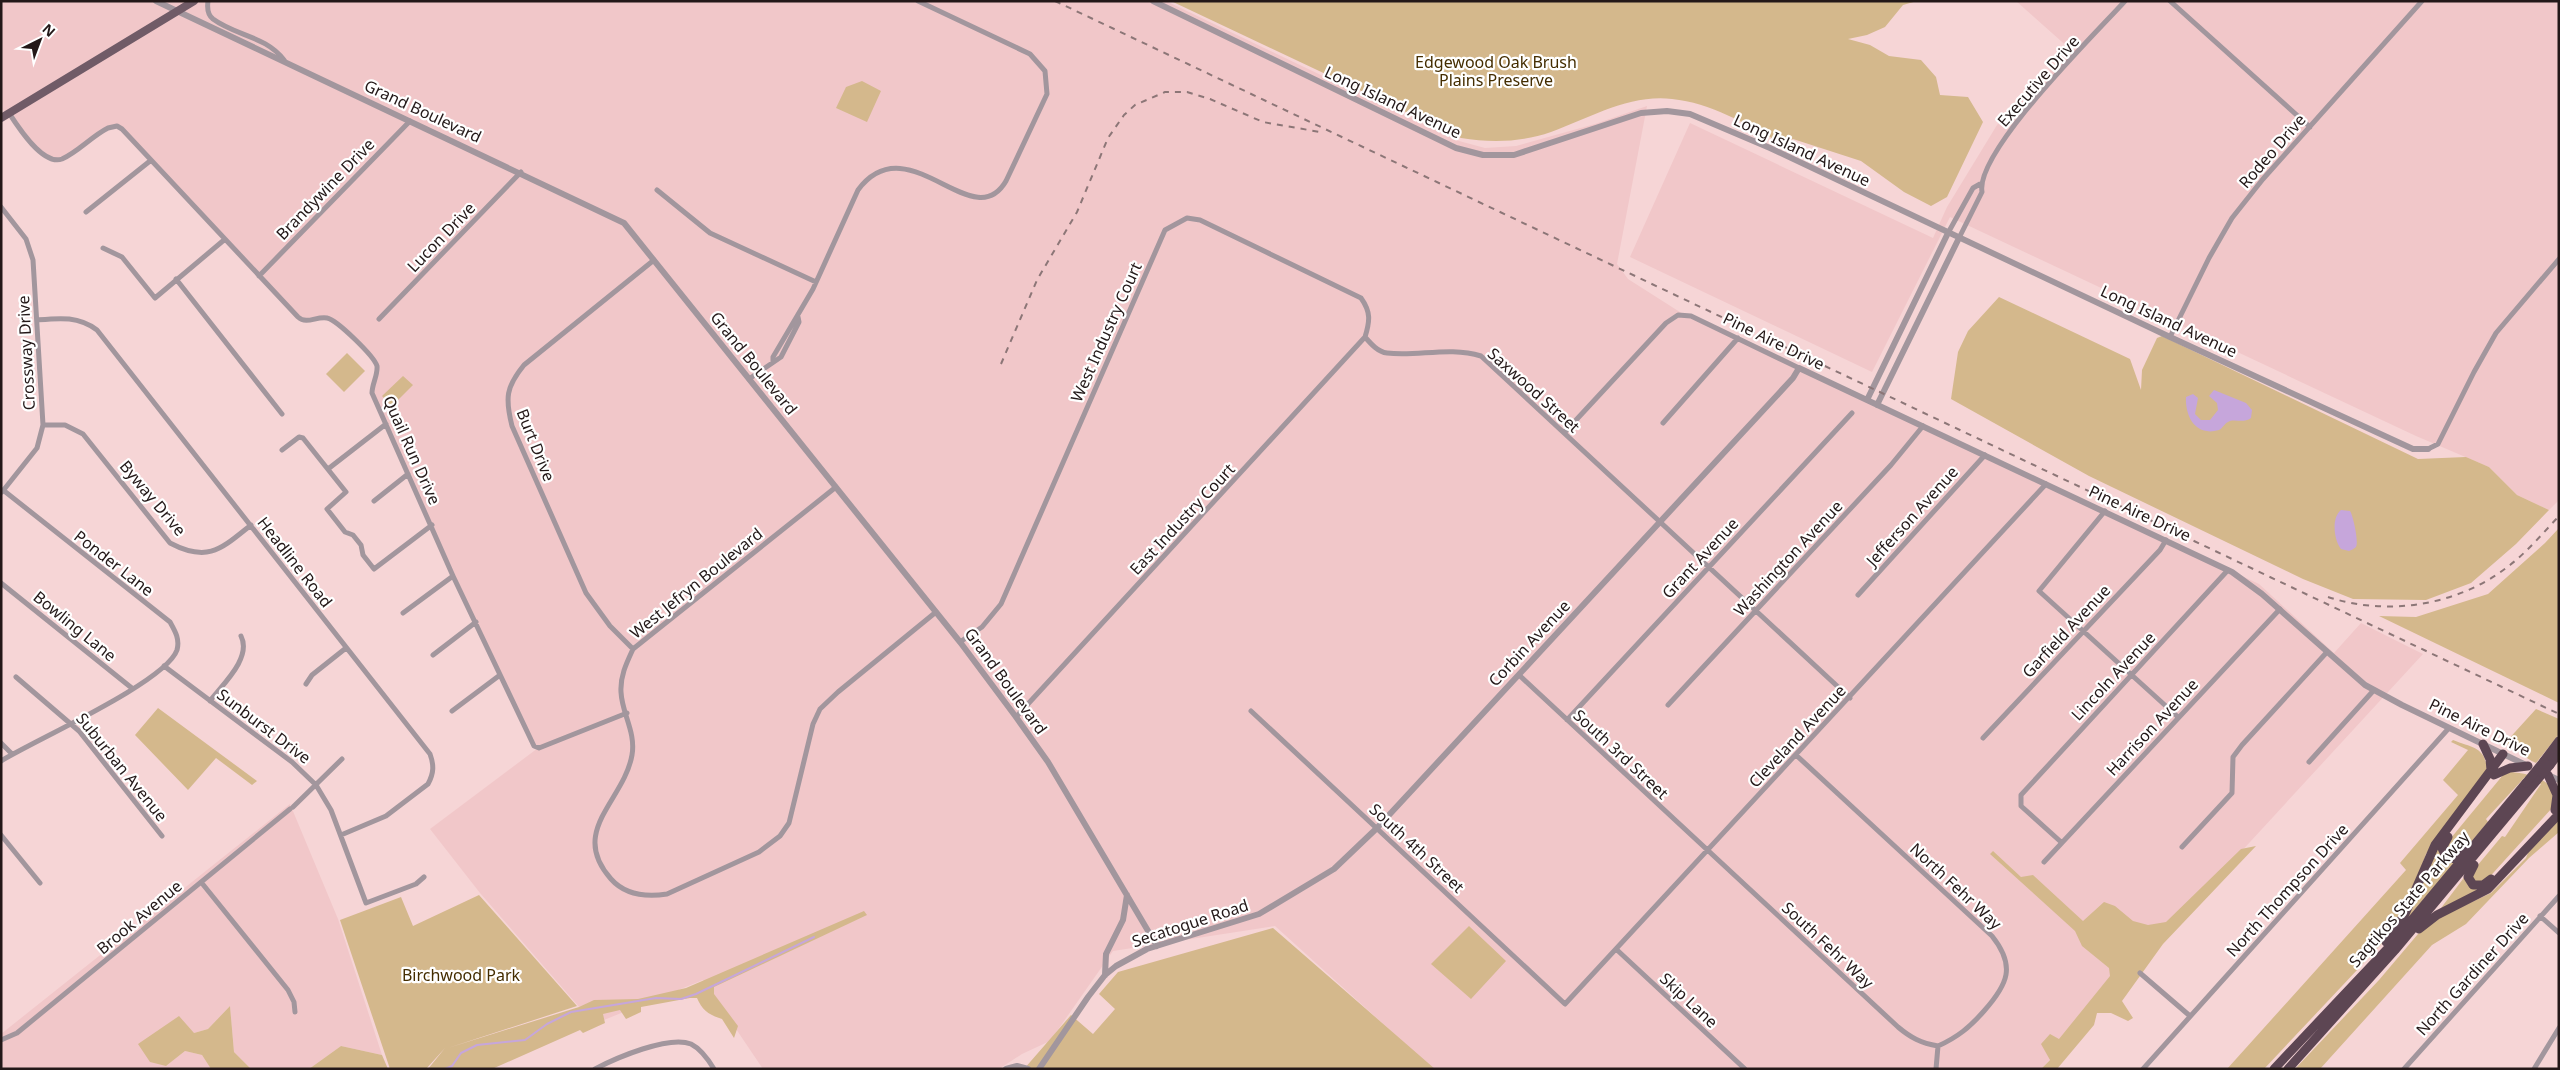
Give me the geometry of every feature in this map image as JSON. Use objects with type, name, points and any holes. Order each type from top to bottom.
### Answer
[{"type":"highway","name":"Sagtikos State Parkway","points":[[2288,1069],[2395,950],[2547,763],[2559,741]]},
{"type":"highway","points":[[2483,744],[2490,759],[2492,773]]},
{"type":"highway","name":"Sagtikos State Parkway","points":[[2547,763],[2559,753]]},
{"type":"highway","points":[[2349,990],[2400,922],[2431,852],[2506,755]]},
{"type":"highway","points":[[2489,835],[2456,859],[2448,858],[2443,853],[2442,845],[2492,773],[2528,766]]},
{"type":"highway","points":[[2395,950],[2437,915],[2488,889],[2557,813],[2557,795],[2548,775]]},
{"type":"highway","points":[[2489,835],[2468,875],[2469,881],[2477,886],[2486,884],[2557,813]]},
{"type":"highway","name":"Sagtikos State Parkway","points":[[2274,1069],[2391,945],[2489,835]]},
{"type":"main road","points":[[1,118],[194,1]]},
{"type":"street","name":"Grand Boulevard","points":[[156,1],[624,222],[960,642],[1016,717],[1048,762],[1157,946]]},
{"type":"street","points":[[208,1],[207,9],[213,19],[273,47],[284,60]]},
{"type":"street","points":[[749,379],[777,361],[784,352],[799,322],[798,317],[858,190],[866,180],[885,169],[909,168],[975,198],[992,196],[1002,189],[1047,94],[1045,71],[1030,54],[918,1]]},
{"type":"street","name":"Long Island Avenue","points":[[1153,1],[1456,148],[1483,155],[1514,155],[1641,113],[1668,111],[1690,114],[1770,148],[2170,338],[2414,448],[2428,449]]},
{"type":"street","name":"Executive Drive","points":[[1948,233],[1973,188],[1980,184],[1995,150],[2017,121],[2125,1]]},
{"type":"street","points":[[2170,1],[2310,127]]},
{"type":"street","name":"Rodeo Drive","points":[[2170,338],[2208,258],[2232,218],[2262,180],[2422,1]]},
{"type":"street","name":"Quail Run Drive","points":[[9,113],[42,155],[52,160],[62,159],[103,130],[117,126],[122,129],[224,240],[301,319],[333,319],[373,358],[377,368],[372,392],[432,524],[453,576],[534,746],[539,748],[627,713]]},
{"type":"street","name":"Brandywine Drive","points":[[259,276],[410,121]]},
{"type":"street","points":[[86,212],[150,161]]},
{"type":"street","name":"Lucon Drive","points":[[379,319],[521,172]]},
{"type":"street","name":"Executive Drive","points":[[1959,238],[1982,192],[1980,184]]},
{"type":"street","points":[[657,190],[710,233],[816,282]]},
{"type":"street","name":"Crossway Drive","points":[[1,208],[31,249],[43,426],[37,448],[2,491]]},
{"type":"street","name":"West Industry Court","points":[[960,642],[982,627],[1001,604],[1165,230],[1187,218],[1200,220],[1361,298],[1369,309],[1370,322],[1365,338]]},
{"type":"street","points":[[1867,400],[1948,233]]},
{"type":"street","points":[[1877,405],[1959,238]]},
{"type":"street","points":[[103,248],[122,257],[156,298],[224,240]]},
{"type":"street","name":"Burt Drive","points":[[633,649],[610,626],[586,593],[512,426],[508,408],[508,392],[514,378],[524,365],[654,260]]},
{"type":"street","points":[[2428,449],[2438,444],[2496,333],[2559,260]]},
{"type":"street","points":[[176,279],[282,414]]},
{"type":"street","name":"Pine Aire Drive","points":[[1564,433],[1669,321],[1683,314],[1691,316],[2228,570],[2251,584],[2327,652],[2374,690],[2559,780]]},
{"type":"street","name":"Headline Road","points":[[37,320],[75,318],[87,322],[97,330],[430,754],[434,763],[433,776],[428,784],[386,816],[341,835]]},
{"type":"street","name":"Saxwood Street","points":[[1365,338],[1372,345],[1387,353],[1468,352],[1481,356],[1850,698]]},
{"type":"street","name":"East Industry Court","points":[[1016,717],[1365,338]]},
{"type":"street","points":[[1664,423],[1738,338]]},
{"type":"street","name":"Corbin Avenue","points":[[1259,914],[1334,869],[1377,828],[1661,523],[1794,378],[1799,368]]},
{"type":"street","name":"Grant Avenue","points":[[1567,720],[1852,413]]},
{"type":"street","points":[[328,469],[386,424]]},
{"type":"street","name":"Byway Drive","points":[[43,426],[65,425],[83,434],[170,543],[183,550],[199,553],[213,552],[223,547],[251,525]]},
{"type":"street","name":"Washington Avenue","points":[[1668,705],[1891,465],[1923,426]]},
{"type":"street","points":[[282,450],[299,437],[303,438],[346,492],[327,509],[345,532],[353,535],[361,545],[363,555],[374,569],[432,524]]},
{"type":"street","name":"Jefferson Avenue","points":[[1858,595],[1985,455]]},
{"type":"street","points":[[374,501],[408,474]]},
{"type":"street","name":"Cleveland Avenue","points":[[1565,1004],[2046,484]]},
{"type":"street","name":"West Jefryn Boulevard","points":[[836,487],[633,649],[621,682],[621,694],[627,713],[632,754],[624,781],[606,806],[598,822],[595,835],[598,858],[613,881],[635,894],[650,897],[667,894],[759,852],[780,836],[789,823],[814,724],[820,709],[936,612]]},
{"type":"street","name":"Ponder Lane","points":[[2,491],[170,622],[177,633],[178,642],[176,652],[164,666]]},
{"type":"street","points":[[2105,511],[2038,591],[2178,717]]},
{"type":"street","name":"Garfield Avenue","points":[[1982,738],[2160,550],[2166,540]]},
{"type":"street","name":"Lincoln Avenue","points":[[2061,842],[2021,806],[2019,801],[2021,795],[2130,674],[2228,570]]},
{"type":"street","points":[[403,613],[453,576]]},
{"type":"street","name":"Bowling Lane","points":[[1,583],[133,689]]},
{"type":"street","name":"Harrison Avenue","points":[[2044,862],[2280,609]]},
{"type":"street","points":[[433,655],[476,622]]},
{"type":"street","points":[[210,701],[244,653],[245,644],[242,636]]},
{"type":"street","points":[[306,684],[312,676],[346,648]]},
{"type":"street","points":[[2182,847],[2232,793],[2233,757],[2327,652]]},
{"type":"street","points":[[1,761],[71,722],[114,702],[164,666]]},
{"type":"street","name":"Sunburst Drive","points":[[164,666],[292,762],[316,785],[331,810],[366,903],[416,884],[424,877]]},
{"type":"street","points":[[452,711],[500,675]]},
{"type":"street","name":"South 3rd Street","points":[[1519,675],[1707,851]]},
{"type":"street","name":"Suburban Avenue","points":[[16,677],[71,722],[162,836]]},
{"type":"street","points":[[2309,762],[2374,690]]},
{"type":"street","name":"South 4th Street","points":[[1251,710],[1565,1004]]},
{"type":"street","name":"North Thompson Drive","points":[[2143,1069],[2449,728]]},
{"type":"street","points":[[1,744],[12,754]]},
{"type":"street","name":"North Fehr Way","points":[[1796,755],[1992,936],[2005,955],[2007,976],[1998,996],[1967,1030],[1938,1046]]},
{"type":"street","name":"Brook Avenue","points":[[2,1038],[17,1034],[292,808],[342,759]]},
{"type":"street","points":[[1,835],[40,883]]},
{"type":"street","name":"South Fehr Way","points":[[1707,851],[1910,1038],[1923,1044],[1938,1046]]},
{"type":"street","points":[[201,882],[288,990],[294,1002],[295,1012]]},
{"type":"street","points":[[1039,1069],[1105,976],[1106,954],[1123,920],[1127,895]]},
{"type":"street","name":"North Gardiner Drive","points":[[2404,1069],[2559,896]]},
{"type":"street","name":"Secatogue Road","points":[[1105,976],[1127,959],[1157,946],[1259,914]]},
{"type":"street","points":[[2540,916],[2559,933]]},
{"type":"street","name":"Skip Lane","points":[[1616,949],[1745,1069]]},
{"type":"street","points":[[2140,973],[2190,1016]]},
{"type":"street","points":[[2534,1069],[2559,1028]]},
{"type":"street","points":[[595,1069],[608,1066],[654,1046],[681,1042],[698,1049],[714,1069]]},
{"type":"street","points":[[1936,1069],[1938,1046]]},
{"type":"street","points":[[1006,1069],[1017,1066],[1028,1069]]},
{"type":"shaded area","points":[[1,1],[1166,1],[1459,141],[1485,148],[1516,146],[1595,124],[1647,106],[1617,264],[1628,279],[1683,314],[2259,584],[2334,653],[2361,623],[2423,654],[2041,1069],[1433,1069],[1275,926],[1113,951],[1050,1041],[1022,1054],[999,1069],[763,1069],[703,980],[594,1024],[480,893],[430,829],[538,748],[534,746],[500,675],[372,393],[376,364],[333,319],[304,321],[122,129],[113,126],[62,159],[42,155],[9,113],[1,109]]},
{"type":"shaded area","points":[[2016,1],[2559,1],[2559,500],[2549,510],[2517,495],[2489,467],[2416,436],[1950,217],[1872,372],[1630,257],[1690,123],[1933,238],[1947,207],[1997,125],[2070,49]]},
{"type":"shaded area","points":[[2214,390],[2246,403],[2252,410],[2251,418],[2245,421],[2230,421],[2219,430],[2211,431],[2198,428],[2187,411],[2186,397],[2193,394],[2198,398],[2195,414],[2201,420],[2210,420],[2218,410],[2217,403],[2209,396]]},
{"type":"shaded area","points":[[2341,510],[2350,511],[2353,518],[2357,544],[2356,547],[2349,551],[2341,549],[2335,535],[2336,518]]},
{"type":"shaded area","points":[[290,804],[338,919],[382,1055],[341,1046],[309,1069],[251,1069],[234,1052],[230,1006],[208,1029],[194,1033],[166,1066],[185,1051],[202,1055],[211,1069],[1,1069],[1,1034]]},
{"type":"green space","name":"Edgewood Oak Brush Plains Preserve","points":[[1171,1],[1917,1],[1903,5],[1885,27],[1867,35],[1848,39],[1870,45],[1889,56],[1921,60],[1936,77],[1940,95],[1968,97],[1983,122],[1947,197],[1931,206],[1904,192],[1861,161],[1793,139],[1783,144],[1743,122],[1687,101],[1656,98],[1640,100],[1610,108],[1551,132],[1518,140],[1484,141],[1461,138]]},
{"type":"green space","points":[[862,81],[881,91],[867,122],[836,108],[846,87]]},
{"type":"green space","points":[[1999,297],[2130,359],[2141,390],[2142,370],[2157,338],[2162,336],[2418,459],[2466,457],[2489,467],[2517,495],[2549,510],[2516,544],[2471,583],[2426,600],[2353,599],[2303,579],[2089,476],[1951,399],[1958,352],[1968,331]]},
{"type":"green space","points":[[347,353],[365,371],[344,392],[326,374]]},
{"type":"green space","points":[[403,376],[413,385],[392,406],[382,396]]},
{"type":"green space","points":[[2559,528],[2559,703],[2379,616],[2416,617],[2488,594]]},
{"type":"green space","points":[[158,708],[257,781],[252,785],[216,758],[188,790],[135,735]]},
{"type":"green space","points":[[2536,709],[2559,719],[2559,734],[2536,763],[2505,743]]},
{"type":"green space","points":[[2453,740],[2472,747],[2481,753],[2486,763],[2487,771],[2426,854],[2413,891],[2389,936],[2264,1069],[2227,1069],[2406,870],[2400,863],[2458,795],[2443,780],[2468,750],[2451,742]]},
{"type":"green space","points":[[2508,772],[2534,776],[2546,783],[2553,792],[2552,808],[2485,882],[2473,883],[2472,872],[2502,836],[2505,837],[2541,784],[2525,777],[2486,819],[2488,822],[2460,855],[2448,856],[2446,844],[2503,775]]},
{"type":"green space","points":[[2559,819],[2559,832],[2529,858],[2466,924],[2432,945],[2320,1069],[2295,1069],[2379,980],[2418,934],[2442,916],[2491,893],[2526,858],[2530,848]]},
{"type":"green space","points":[[2437,845],[2443,860],[2457,862],[2406,923],[2403,921]]},
{"type":"green space","points":[[2256,846],[2163,944],[2122,1001],[2133,1018],[2128,1021],[2111,1013],[2097,1013],[2094,1025],[2057,1069],[2041,1069],[2050,1060],[2041,1044],[2050,1034],[2059,1039],[2110,976],[2109,968],[2082,946],[2075,931],[1990,854],[1993,851],[2021,877],[2033,875],[2083,921],[2104,902],[2115,906],[2133,921],[2148,925],[2166,922],[2241,849]]},
{"type":"green space","points":[[2466,875],[2468,886],[2478,890],[2438,912]]},
{"type":"green space","name":"Birchwood Park","points":[[479,895],[577,1006],[448,1048],[579,1007],[594,1000],[638,999],[686,988],[864,911],[867,915],[714,987],[714,994],[738,1026],[734,1038],[722,1019],[706,1011],[697,998],[690,998],[641,1007],[641,1012],[626,1019],[620,1010],[603,1014],[605,1023],[583,1033],[580,1030],[492,1069],[428,1069],[445,1048],[426,1069],[390,1069],[340,920],[401,897],[413,926]]},
{"type":"green space","points":[[1469,926],[1506,961],[1471,999],[1431,964]]},
{"type":"green space","points":[[1273,928],[1435,1069],[1024,1069],[1071,1015],[1093,1034],[1115,1009],[1099,994],[1118,972]]},
{"type":"green space","points":[[230,1006],[234,1052],[251,1069],[211,1069],[202,1055],[185,1051],[166,1066],[150,1062],[138,1044],[179,1016],[194,1033],[208,1029]]},
{"type":"green space","points":[[341,1046],[382,1055],[388,1069],[309,1069]]},
{"type":"waterway","points":[[445,1069],[452,1066],[461,1053],[477,1045],[525,1040],[547,1024],[571,1012],[656,998],[681,999],[696,994],[814,937]]},
{"type":"railway","points":[[1055,1],[2559,714]]},
{"type":"railway","points":[[1001,364],[1037,280],[1077,212],[1108,138],[1124,115],[1135,105],[1165,92],[1187,92],[1210,99],[1263,122],[1320,132]]},
{"type":"railway","points":[[2328,597],[2351,603],[2375,606],[2423,604],[2447,598],[2469,590],[2490,579],[2510,565],[2559,516]]}]
